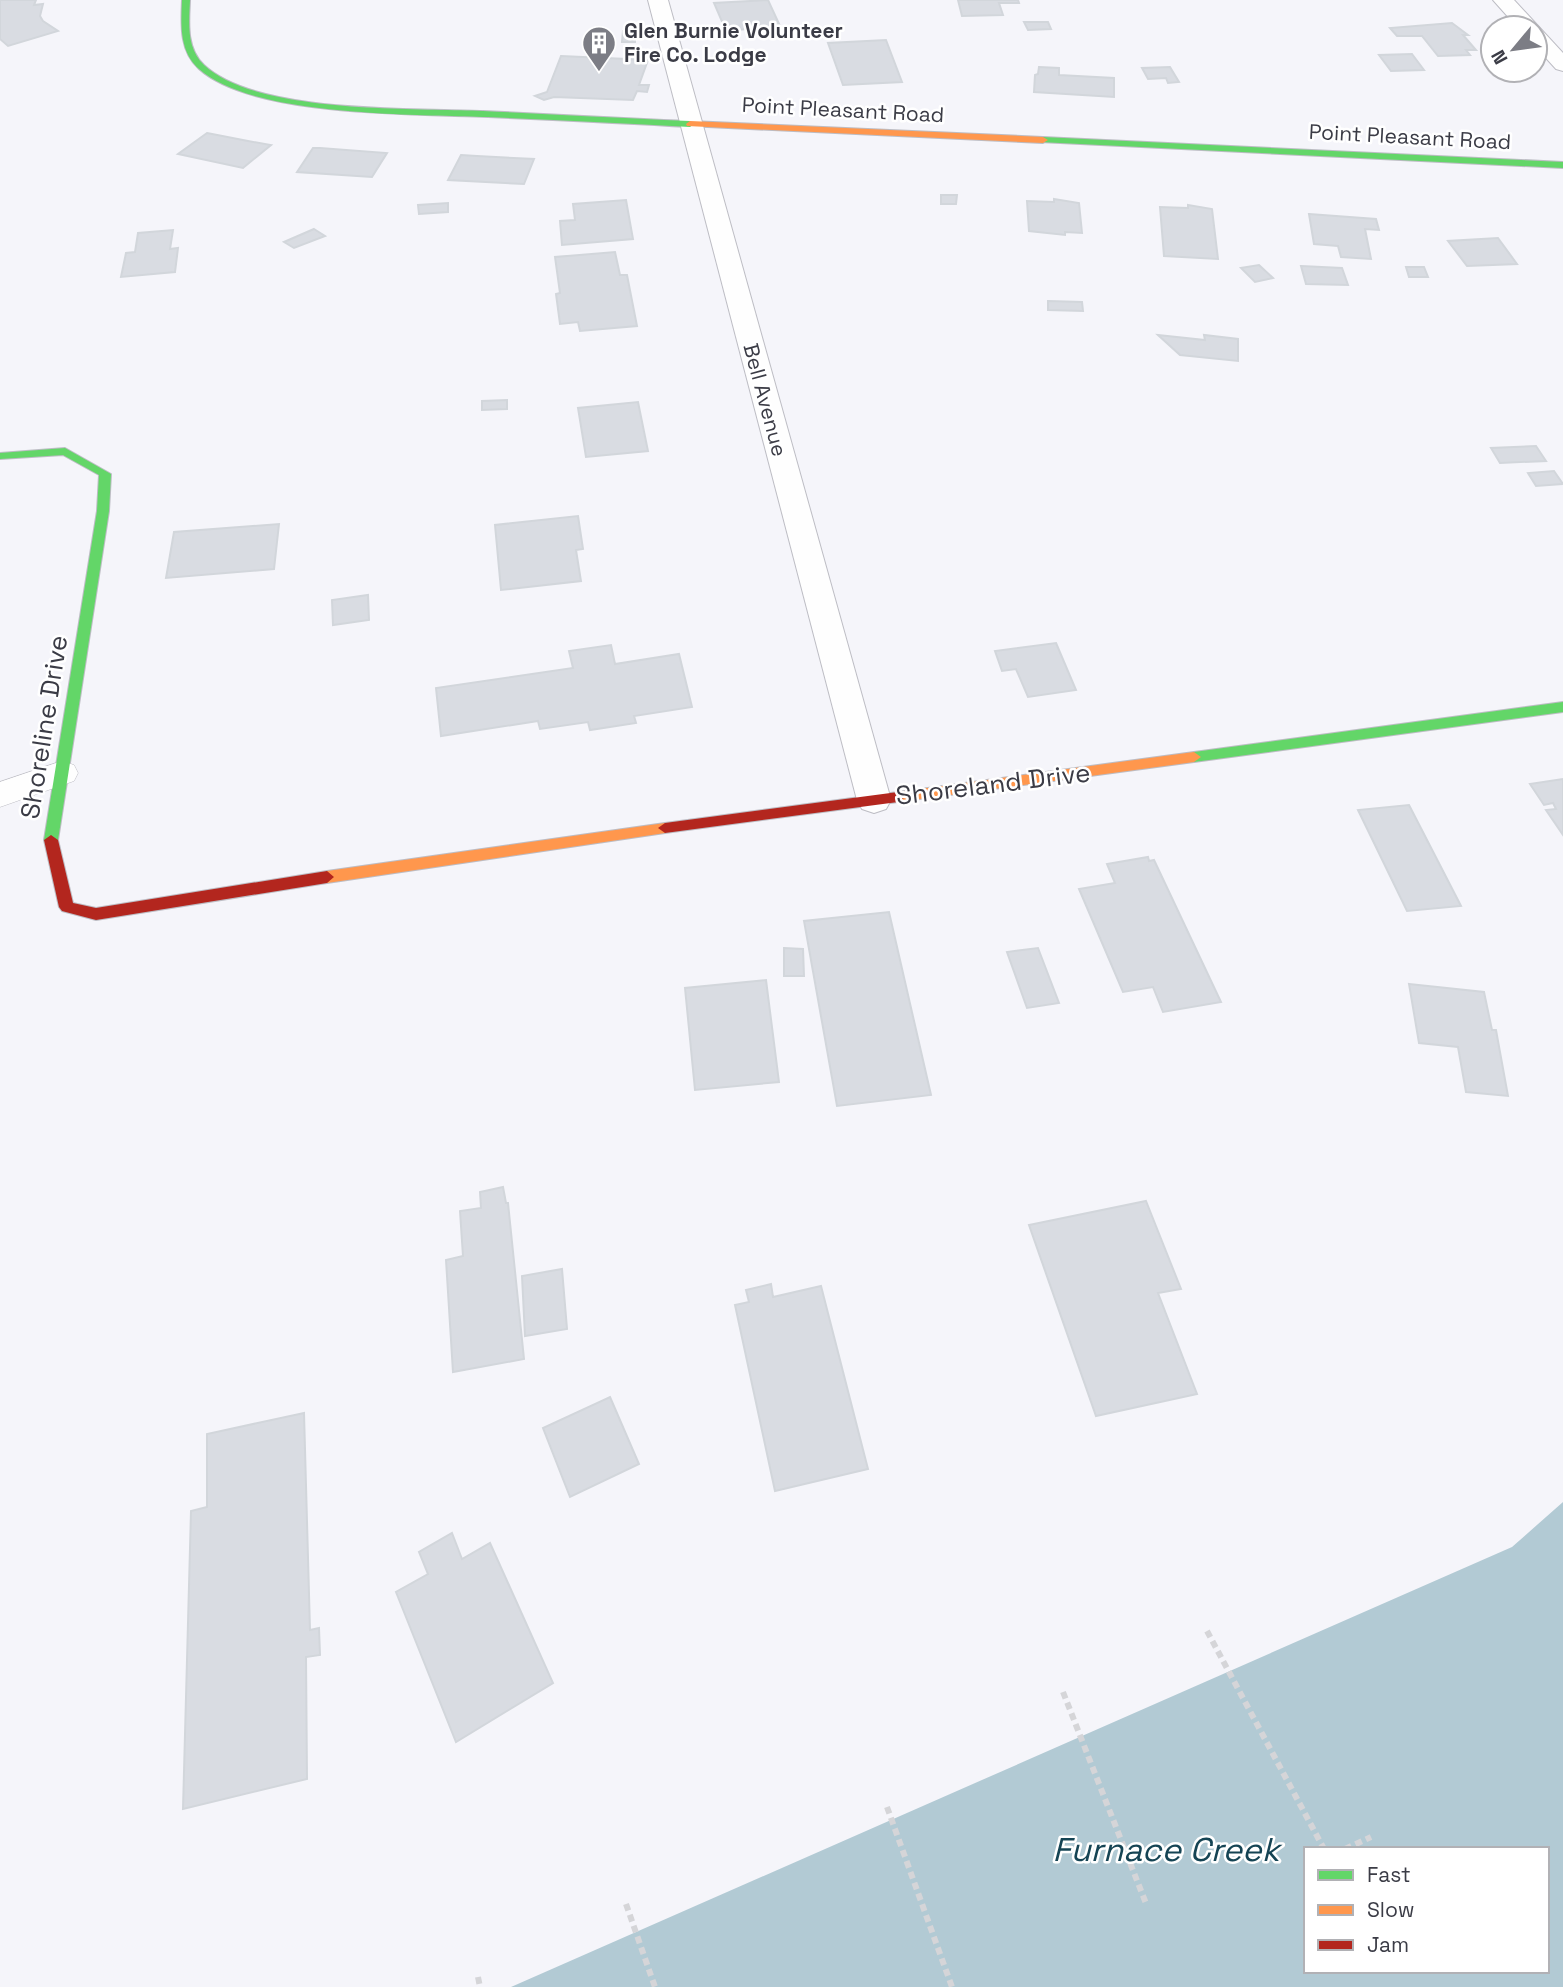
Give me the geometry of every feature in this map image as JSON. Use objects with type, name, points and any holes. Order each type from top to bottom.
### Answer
[{"type":"street","name":"Point Pleasant Road","points":[[186,0],[187,47],[198,64],[220,81],[290,101],[1563,166]]},
{"type":"street","name":"Bell Avenue","points":[[659,0],[689,123],[874,800]]},
{"type":"street","points":[[1503,0],[1516,14]]},
{"type":"street","points":[[1549,50],[1563,65]]},
{"type":"street","name":"Shoreline Drive","points":[[0,456],[19,452],[65,451],[105,474],[103,511],[51,839],[67,907],[96,914],[422,861]]},
{"type":"street","name":"Shoreland Drive","points":[[422,861],[1563,707]]},
{"type":"lane","points":[[0,795],[62,773]]},
{"type":"path","points":[[1207,1631],[1323,1847]]},
{"type":"path","points":[[1063,1692],[1147,1906]]},
{"type":"path","points":[[887,1807],[952,1987]]},
{"type":"path","points":[[1349,1847],[1371,1836]]},
{"type":"path","points":[[626,1904],[655,1987]]},
{"type":"path","points":[[478,1977],[480,1987]]},
{"type":"water","name":"Furnace Creek","points":[[1563,1502],[1563,1987],[511,1987],[1512,1547]]},
{"type":"building","points":[[0,0],[36,0],[34,5],[43,4],[40,16],[43,21],[58,31],[8,46],[0,39]]},
{"type":"building","points":[[768,0],[780,26],[726,31],[714,3]]},
{"type":"building","points":[[958,0],[1018,0],[1019,3],[999,3],[1003,15],[962,16]]},
{"type":"building","points":[[1024,22],[1048,22],[1051,29],[1028,30]]},
{"type":"building","points":[[1452,23],[1468,35],[1463,35],[1476,50],[1466,50],[1470,55],[1438,56],[1422,36],[1397,36],[1390,28]]},
{"type":"building","points":[[623,31],[635,31],[635,42],[622,42]]},
{"type":"building","points":[[886,40],[902,82],[843,85],[828,43]]},
{"type":"building","points":[[1412,54],[1424,70],[1391,71],[1379,55]]},
{"type":"building","name":"Glen Burnie Volunteer Fire Co. Lodge","points":[[561,56],[648,60],[639,85],[649,85],[647,92],[637,91],[633,100],[554,97],[544,100],[535,96],[547,92]]},
{"type":"building","points":[[1039,67],[1059,68],[1059,75],[1114,78],[1114,97],[1034,92],[1035,75],[1038,74]]},
{"type":"building","points":[[1170,67],[1179,82],[1168,83],[1166,78],[1148,79],[1142,68]]},
{"type":"building","points":[[207,133],[271,145],[243,168],[178,154]]},
{"type":"building","points":[[313,148],[387,153],[372,177],[297,172]]},
{"type":"building","points":[[461,155],[534,159],[524,184],[448,180]]},
{"type":"building","points":[[941,195],[957,195],[956,204],[941,204]]},
{"type":"building","points":[[1054,199],[1079,203],[1082,233],[1065,232],[1065,235],[1029,231],[1027,201],[1054,202]]},
{"type":"building","points":[[626,200],[633,239],[562,245],[560,221],[575,220],[573,204]]},
{"type":"building","points":[[448,203],[448,212],[419,214],[418,205]]},
{"type":"building","points":[[1188,205],[1212,209],[1218,259],[1164,256],[1160,207],[1188,208]]},
{"type":"building","points":[[1309,214],[1376,219],[1379,230],[1365,229],[1371,259],[1341,257],[1338,246],[1314,244]]},
{"type":"building","points":[[314,229],[325,236],[294,248],[284,242]]},
{"type":"building","points":[[173,230],[170,249],[178,248],[175,272],[121,277],[126,253],[135,252],[138,233]]},
{"type":"building","points":[[1498,238],[1517,264],[1467,266],[1448,241]]},
{"type":"building","points":[[615,252],[620,275],[627,275],[637,326],[580,331],[578,322],[560,324],[556,294],[560,293],[555,257]]},
{"type":"building","points":[[1259,265],[1273,278],[1255,282],[1241,268]]},
{"type":"building","points":[[1301,266],[1342,268],[1348,285],[1306,284]]},
{"type":"building","points":[[1406,267],[1424,267],[1428,277],[1409,277]]},
{"type":"building","points":[[1048,301],[1082,302],[1083,311],[1048,310]]},
{"type":"building","points":[[1158,335],[1205,340],[1204,335],[1238,339],[1238,361],[1180,355]]},
{"type":"building","points":[[507,400],[507,409],[482,410],[482,401]]},
{"type":"building","points":[[638,402],[648,451],[586,457],[578,408]]},
{"type":"building","points":[[1536,446],[1546,461],[1500,463],[1491,448]]},
{"type":"building","points":[[1554,471],[1563,484],[1536,486],[1528,473]]},
{"type":"building","points":[[578,516],[583,549],[576,550],[581,581],[501,590],[495,525]]},
{"type":"building","points":[[279,524],[274,569],[166,578],[174,532]]},
{"type":"building","points":[[368,595],[369,620],[333,625],[332,600]]},
{"type":"building","points":[[1056,643],[1076,690],[1028,697],[1016,669],[1002,671],[995,651]]},
{"type":"building","points":[[611,645],[615,664],[679,654],[692,707],[634,716],[636,723],[590,730],[588,722],[540,729],[538,721],[441,736],[436,688],[573,668],[569,651]]},
{"type":"building","points":[[1563,779],[1563,835],[1546,810],[1556,809],[1553,803],[1544,805],[1530,784]]},
{"type":"building","points":[[1409,805],[1461,906],[1407,911],[1358,810]]},
{"type":"building","points":[[1148,857],[1149,861],[1154,860],[1221,1002],[1163,1012],[1153,987],[1123,992],[1079,889],[1115,883],[1107,864]]},
{"type":"building","points":[[889,912],[931,1095],[837,1106],[804,921]]},
{"type":"building","points":[[784,948],[803,949],[804,976],[784,976]]},
{"type":"building","points":[[1038,948],[1059,1003],[1027,1008],[1007,952]]},
{"type":"building","points":[[766,980],[779,1082],[695,1090],[685,988]]},
{"type":"building","points":[[1409,984],[1484,992],[1492,1030],[1496,1030],[1508,1096],[1466,1092],[1458,1047],[1419,1043]]},
{"type":"building","points":[[503,1187],[508,1203],[524,1359],[453,1372],[446,1260],[463,1256],[460,1211],[481,1208],[480,1192]]},
{"type":"building","points":[[1146,1201],[1181,1289],[1158,1293],[1197,1394],[1096,1416],[1029,1225]]},
{"type":"building","points":[[562,1269],[567,1329],[525,1336],[522,1276]]},
{"type":"building","points":[[771,1284],[773,1297],[821,1286],[868,1469],[775,1491],[735,1305],[749,1302],[746,1290]]},
{"type":"building","points":[[610,1397],[639,1464],[570,1497],[543,1428]]},
{"type":"building","points":[[304,1413],[310,1630],[319,1628],[320,1655],[306,1657],[307,1779],[183,1809],[191,1511],[207,1507],[207,1434]]},
{"type":"building","points":[[452,1533],[462,1559],[490,1543],[553,1683],[456,1742],[396,1592],[428,1574],[419,1552]]},
{"type":"traffic: fast","points":[[186,0],[186,37],[196,61],[203,69],[227,84],[259,94],[296,102],[378,110],[690,124]]},
{"type":"traffic: fast","points":[[1043,140],[1563,165]]},
{"type":"traffic: fast","points":[[0,456],[65,451],[105,474],[103,511],[51,840]]},
{"type":"traffic: fast","points":[[1194,757],[1563,707]]},
{"type":"traffic: slow","points":[[690,124],[1043,140]]},
{"type":"traffic: slow","points":[[898,797],[1194,757]]},
{"type":"traffic: slow","points":[[327,877],[665,828]]},
{"type":"traffic: jam","points":[[665,828],[898,797]]},
{"type":"traffic: jam","points":[[51,840],[67,907],[96,914],[327,877]]},
{"type":"place","name":"Glen Burnie Volunteer Fire Co. Lodge","points":[[599,73]]}]
